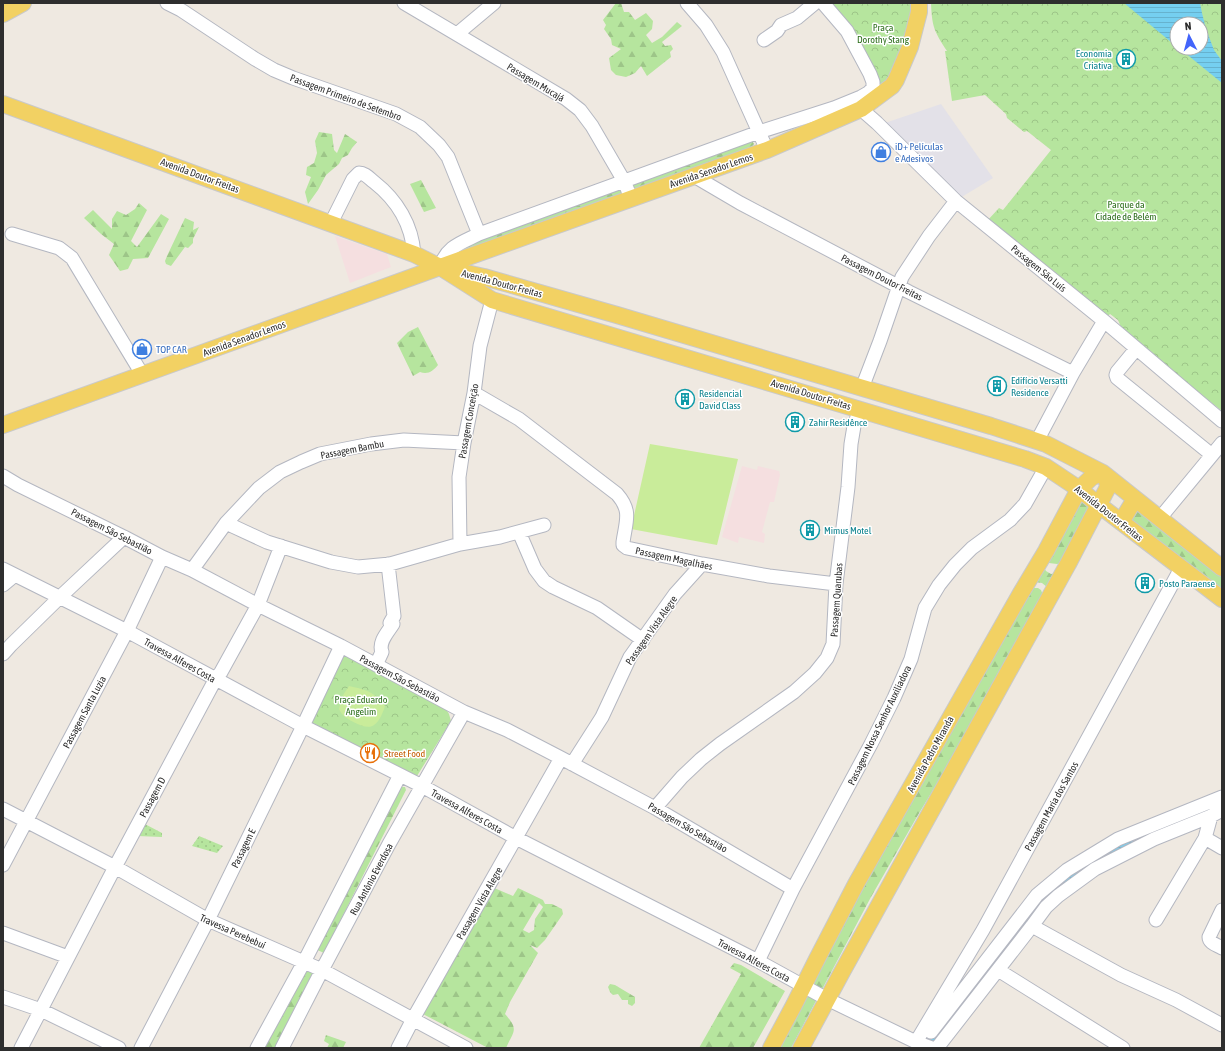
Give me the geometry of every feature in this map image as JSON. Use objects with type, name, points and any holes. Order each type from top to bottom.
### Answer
[{"type":"main road","points":[[3,14],[23,3]]},
{"type":"main road","name":"Avenida Senador Lemos","points":[[3,424],[767,150],[862,110],[892,86],[896,80],[910,47],[919,12],[919,3]]},
{"type":"main road","name":"Avenida Doutor Freitas","points":[[3,104],[414,254],[440,267],[492,300],[860,409],[1025,459],[1046,467],[1079,488],[1222,599]]},
{"type":"main road","name":"Avenida Doutor Freitas","points":[[440,267],[484,277],[617,315],[1037,441],[1079,460],[1105,474],[1222,568]]},
{"type":"main road","points":[[612,335],[617,326],[617,315]]},
{"type":"main road","points":[[643,345],[644,336],[648,328],[652,326]]},
{"type":"main road","points":[[802,1048],[827,999],[1068,564],[1108,487],[1105,474]]},
{"type":"main road","name":"Avenida Pedro Miranda","points":[[771,1048],[856,884],[1046,551],[1079,488],[1092,477],[1105,474]]},
{"type":"main road","points":[[1122,522],[1135,499]]},
{"type":"main road","points":[[1046,551],[1046,566],[1052,571],[1059,570],[1068,564]]},
{"type":"main road","points":[[1021,593],[1036,584],[1041,585],[1046,594],[1045,606]]},
{"type":"street","name":"Passagem Primeiro de Setembro","points":[[167,3],[181,10],[255,60],[274,70],[396,114],[420,127],[439,145],[448,157],[479,234]]},
{"type":"street","name":"Passagem Mucajá","points":[[404,3],[566,99],[580,110],[592,126],[624,180],[631,198]]},
{"type":"street","points":[[457,34],[494,3]]},
{"type":"street","points":[[687,3],[706,25],[723,52],[767,150]]},
{"type":"street","points":[[764,40],[777,31],[782,25],[797,18],[815,3]]},
{"type":"street","name":"Avenida Senador Lemos","points":[[440,267],[442,259],[448,251],[479,234],[759,132],[834,108],[868,93],[873,88],[874,82],[847,31],[823,3]]},
{"type":"street","name":"Passagem São Luís","points":[[862,110],[956,201],[1222,421]]},
{"type":"street","points":[[331,223],[353,179],[358,173],[364,173],[394,201],[404,216],[411,235],[414,254]]},
{"type":"street","name":"Passagem Doutor Freitas","points":[[694,176],[740,203],[899,286],[1073,373]]},
{"type":"street","points":[[862,388],[902,277],[929,236],[956,201]]},
{"type":"street","points":[[12,234],[58,248],[72,258],[142,374]]},
{"type":"street","name":"Passagem Conceição","points":[[460,544],[460,478],[464,443],[474,393],[480,346],[492,300]]},
{"type":"street","points":[[1037,441],[1073,373],[1104,322]]},
{"type":"street","points":[[1136,349],[1117,372],[1117,378],[1212,455]]},
{"type":"street","name":"Passagem Magalhães","points":[[474,393],[518,419],[617,494],[626,506],[627,514],[623,545],[627,548],[769,576],[836,584]]},
{"type":"street","name":"Passagem Quarubas","points":[[655,808],[682,777],[701,759],[794,692],[815,673],[827,658],[833,644],[836,584],[848,487],[851,444],[854,426],[860,409]]},
{"type":"street","name":"Passagem Bambu","points":[[192,570],[226,523],[259,488],[280,472],[301,462],[320,454],[371,444],[404,440],[464,443]]},
{"type":"street","points":[[1160,518],[1222,443]]},
{"type":"street","name":"Passagem Nossa Senhor Auxiliadora","points":[[758,961],[793,889],[894,698],[911,659],[925,608],[939,585],[955,565],[972,548],[1010,520],[1025,504],[1046,467]]},
{"type":"street","name":"Passagem São Sebastião","points":[[3,476],[18,485],[162,557],[192,570],[341,646],[464,712],[507,730],[567,761],[655,808],[793,889]]},
{"type":"street","points":[[226,523],[250,535],[281,546],[331,562],[358,566],[388,564],[460,544],[500,537],[544,525]]},
{"type":"street","points":[[519,532],[535,569],[544,581],[553,587],[597,608],[643,640]]},
{"type":"street","points":[[3,654],[60,597],[124,537]]},
{"type":"street","name":"Passagem D","points":[[21,1048],[115,867],[215,680],[221,672],[258,605],[281,546]]},
{"type":"street","name":"Passagem Santa Luzia","points":[[3,865],[127,631],[162,557]]},
{"type":"street","points":[[376,665],[382,652],[380,648],[382,642],[393,624],[390,623],[394,616],[388,564]]},
{"type":"street","name":"Passagem Vista Alegre","points":[[398,1048],[516,838],[567,761],[602,717],[630,657],[675,594],[702,564]]},
{"type":"street","name":"Passagem Maria dos Santos","points":[[921,1045],[1181,568]]},
{"type":"street","points":[[3,584],[9,572]]},
{"type":"street","name":"Travessa Alferes Costa","points":[[9,572],[127,631],[215,680],[422,786],[516,838],[758,961],[827,999],[921,1045]]},
{"type":"street","name":"Passagem E","points":[[141,1048],[208,920],[341,646]]},
{"type":"street","name":"Rua Antônio Everdosa","points":[[282,1048],[386,851],[464,712]]},
{"type":"street","points":[[257,1048],[304,962],[400,775]]},
{"type":"street","points":[[921,1045],[1037,895],[1067,870],[1118,840],[1218,807]]},
{"type":"street","points":[[1156,920],[1205,838],[1218,807]]},
{"type":"street","points":[[937,1048],[1046,907],[1058,896],[1095,869],[1218,807]]},
{"type":"street","name":"Travessa Perebebuí","points":[[3,809],[115,867],[208,920],[322,970],[466,1048]]},
{"type":"street","points":[[1205,838],[1222,848]]},
{"type":"street","points":[[1222,910],[1209,937],[1212,942],[1222,948]]},
{"type":"street","points":[[1032,926],[1120,975],[1176,1000],[1222,1025]]},
{"type":"street","points":[[3,933],[68,957]]},
{"type":"street","points":[[998,970],[1123,1048]]},
{"type":"street","points":[[3,997],[41,1010],[119,1048]]},
{"type":"shaded area","points":[[941,104],[993,178],[960,198],[882,124]]},
{"type":"shaded area","points":[[335,236],[387,254],[391,267],[350,283]]},
{"type":"shaded area","points":[[742,466],[757,470],[758,466],[779,471],[780,475],[774,502],[770,502],[762,532],[765,534],[764,543],[739,537],[738,543],[722,537]]},
{"type":"green space","points":[[616,3],[621,3],[624,12],[629,12],[635,20],[646,13],[653,21],[652,29],[646,35],[652,43],[662,37],[677,22],[682,26],[662,42],[665,46],[671,45],[673,49],[670,52],[671,57],[647,76],[641,66],[635,73],[626,77],[616,75],[611,70],[609,58],[621,49],[612,45],[611,39],[604,29],[606,25],[603,20]]},
{"type":"green space","name":"Praça Dorothy Stang","points":[[823,3],[919,3],[910,47],[879,97]]},
{"type":"green space","name":"Parque da Cidade de Belém","points":[[931,3],[1222,3],[1222,411],[1123,332],[1118,320],[1110,314],[1107,317],[987,221],[999,208],[1003,210],[1051,150],[1027,131],[1024,132],[1007,118],[1006,114],[985,95],[952,101],[945,51],[947,51],[934,28]]},
{"type":"green space","points":[[319,132],[332,134],[334,150],[337,153],[345,134],[357,142],[348,155],[342,158],[339,164],[326,175],[308,204],[305,192],[311,177],[306,175],[307,167],[314,163],[317,153],[315,141]]},
{"type":"green space","points":[[751,139],[754,144],[747,153],[462,251],[464,246]]},
{"type":"green space","points":[[421,180],[436,208],[424,212],[410,184]]},
{"type":"green space","points":[[139,203],[147,210],[131,241],[137,247],[161,214],[169,219],[148,258],[133,259],[128,269],[120,271],[109,255],[114,244],[84,218],[93,210],[112,229],[112,219],[117,211],[126,215],[135,209]]},
{"type":"green space","points":[[185,218],[194,222],[193,230],[199,227],[193,239],[193,243],[188,248],[185,247],[171,266],[166,264],[165,261]]},
{"type":"green space","points":[[418,327],[438,365],[430,372],[420,372],[413,376],[397,343],[408,332]]},
{"type":"green space","points":[[650,444],[738,459],[717,545],[631,529]]},
{"type":"green space","points":[[1082,498],[1093,506],[1061,563],[1049,563],[1047,558]]},
{"type":"green space","points":[[1135,507],[1222,576],[1222,596],[1125,522]]},
{"type":"green space","points":[[1043,566],[1046,571],[1051,574],[1061,572],[1047,587],[1042,583],[1035,582]]},
{"type":"green space","points":[[1032,588],[1038,588],[1041,590],[1043,595],[975,720],[871,897],[791,1048],[774,1048],[813,977],[817,979],[814,976]]},
{"type":"green space","name":"Praça Eduardo Angelim","points":[[343,647],[445,707],[451,721],[417,776],[307,723]]},
{"type":"green space","points":[[349,686],[373,694],[385,706],[380,719],[374,725],[367,727],[353,722],[345,717],[339,709],[343,695]]},
{"type":"green space","points":[[399,787],[405,787],[406,790],[324,953],[313,948]]},
{"type":"green space","points":[[141,822],[162,833],[162,837],[137,836]]},
{"type":"green space","points":[[199,836],[223,846],[217,853],[192,846]]},
{"type":"green space","points":[[492,887],[513,896],[518,888],[543,900],[545,904],[552,904],[562,909],[563,914],[545,940],[537,948],[530,945],[538,953],[510,1002],[505,1014],[514,1027],[513,1034],[506,1048],[488,1048],[421,1013]],"holes":[[[539,903],[543,907],[535,919],[534,930],[529,933],[523,930]]]},
{"type":"green space","points":[[734,963],[741,965],[785,991],[753,1048],[699,1048],[741,974],[730,968]]},
{"type":"green space","points":[[303,967],[315,973],[276,1048],[260,1048]]},
{"type":"green space","points":[[610,984],[615,985],[635,997],[635,1003],[632,1006],[628,1004],[628,1000],[622,1000],[618,994],[613,995],[608,987]]},
{"type":"green space","points":[[326,1035],[346,1042],[343,1048],[327,1048],[329,1044],[324,1041]]},
{"type":"water","points":[[1124,3],[1200,3],[1203,16],[1169,16],[1169,40]]},
{"type":"water","points":[[1209,37],[1214,50],[1222,61],[1222,83],[1189,56],[1209,56]]},
{"type":"water","points":[[1211,805],[1222,807],[1085,871],[931,1048],[922,1048],[1030,908],[1060,880],[1126,839]]},
{"type":"place","name":"Economia Criativa","points":[[1126,59]]},
{"type":"place","name":"iD+ Películas e Adesivos","points":[[881,152]]},
{"type":"place","name":"TOP CAR","points":[[142,349]]},
{"type":"place","name":"Edifício Versatti Residence","points":[[997,386]]},
{"type":"place","name":"Residencial David Class","points":[[685,399]]},
{"type":"place","name":"Zahir Residênce","points":[[795,422]]},
{"type":"place","name":"Mimus Motel","points":[[810,530]]},
{"type":"place","name":"Posto Paraense","points":[[1145,583]]},
{"type":"place","name":"Street Food","points":[[370,753]]}]
